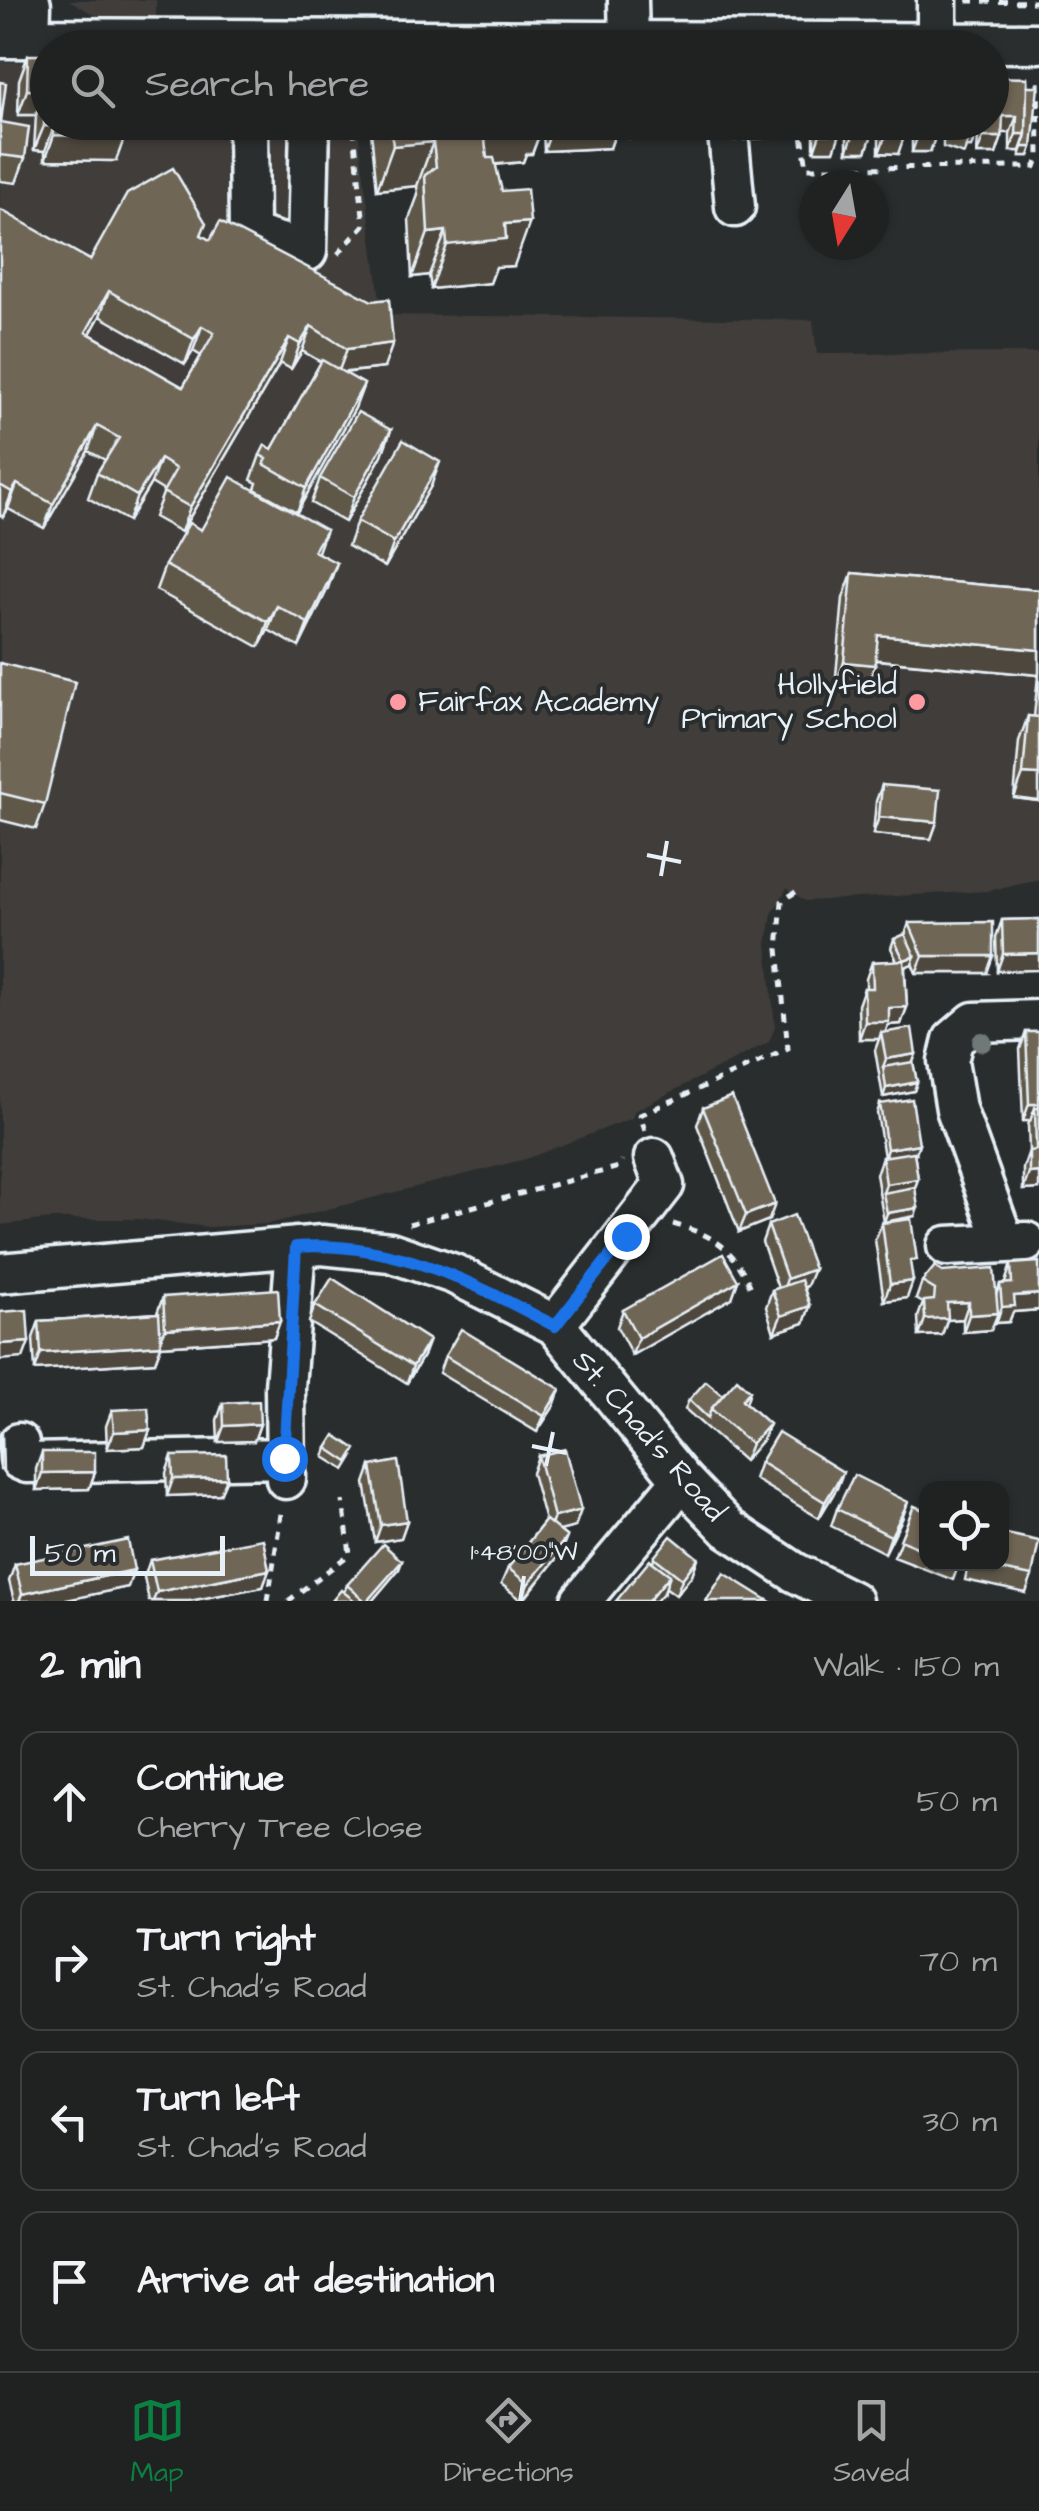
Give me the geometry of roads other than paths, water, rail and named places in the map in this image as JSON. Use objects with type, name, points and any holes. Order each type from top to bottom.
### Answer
[{"type":"street","points":[[628,0],[629,30]]},
{"type":"street","points":[[937,0],[937,30]]},
{"type":"street","points":[[12,17],[163,30]]},
{"type":"street","points":[[1009,44],[1038,44]]},
{"type":"street","points":[[248,140],[248,234],[307,251],[310,140]]},
{"type":"street","points":[[729,140],[736,207]]},
{"type":"street","points":[[947,1246],[1016,1242],[956,1110],[948,1061],[953,1040],[974,1022],[1039,1020]]},
{"type":"street","name":"St. Chad's Road","points":[[555,1326],[664,1185],[652,1152]]},
{"type":"street","points":[[19,1444],[20,1460],[27,1463],[285,1469],[296,1247]]},
{"type":"street","name":"St. Chad's Road","points":[[0,1273],[296,1247],[390,1252],[454,1274],[555,1326],[682,1480],[730,1528],[794,1572],[852,1601]]},
{"type":"street","points":[[580,1601],[682,1480]]},
{"type":"place","name":"Fairfax Academy","points":[[398,702]]},
{"type":"place","name":"Hollyfield Primary School","points":[[917,702]]}]
